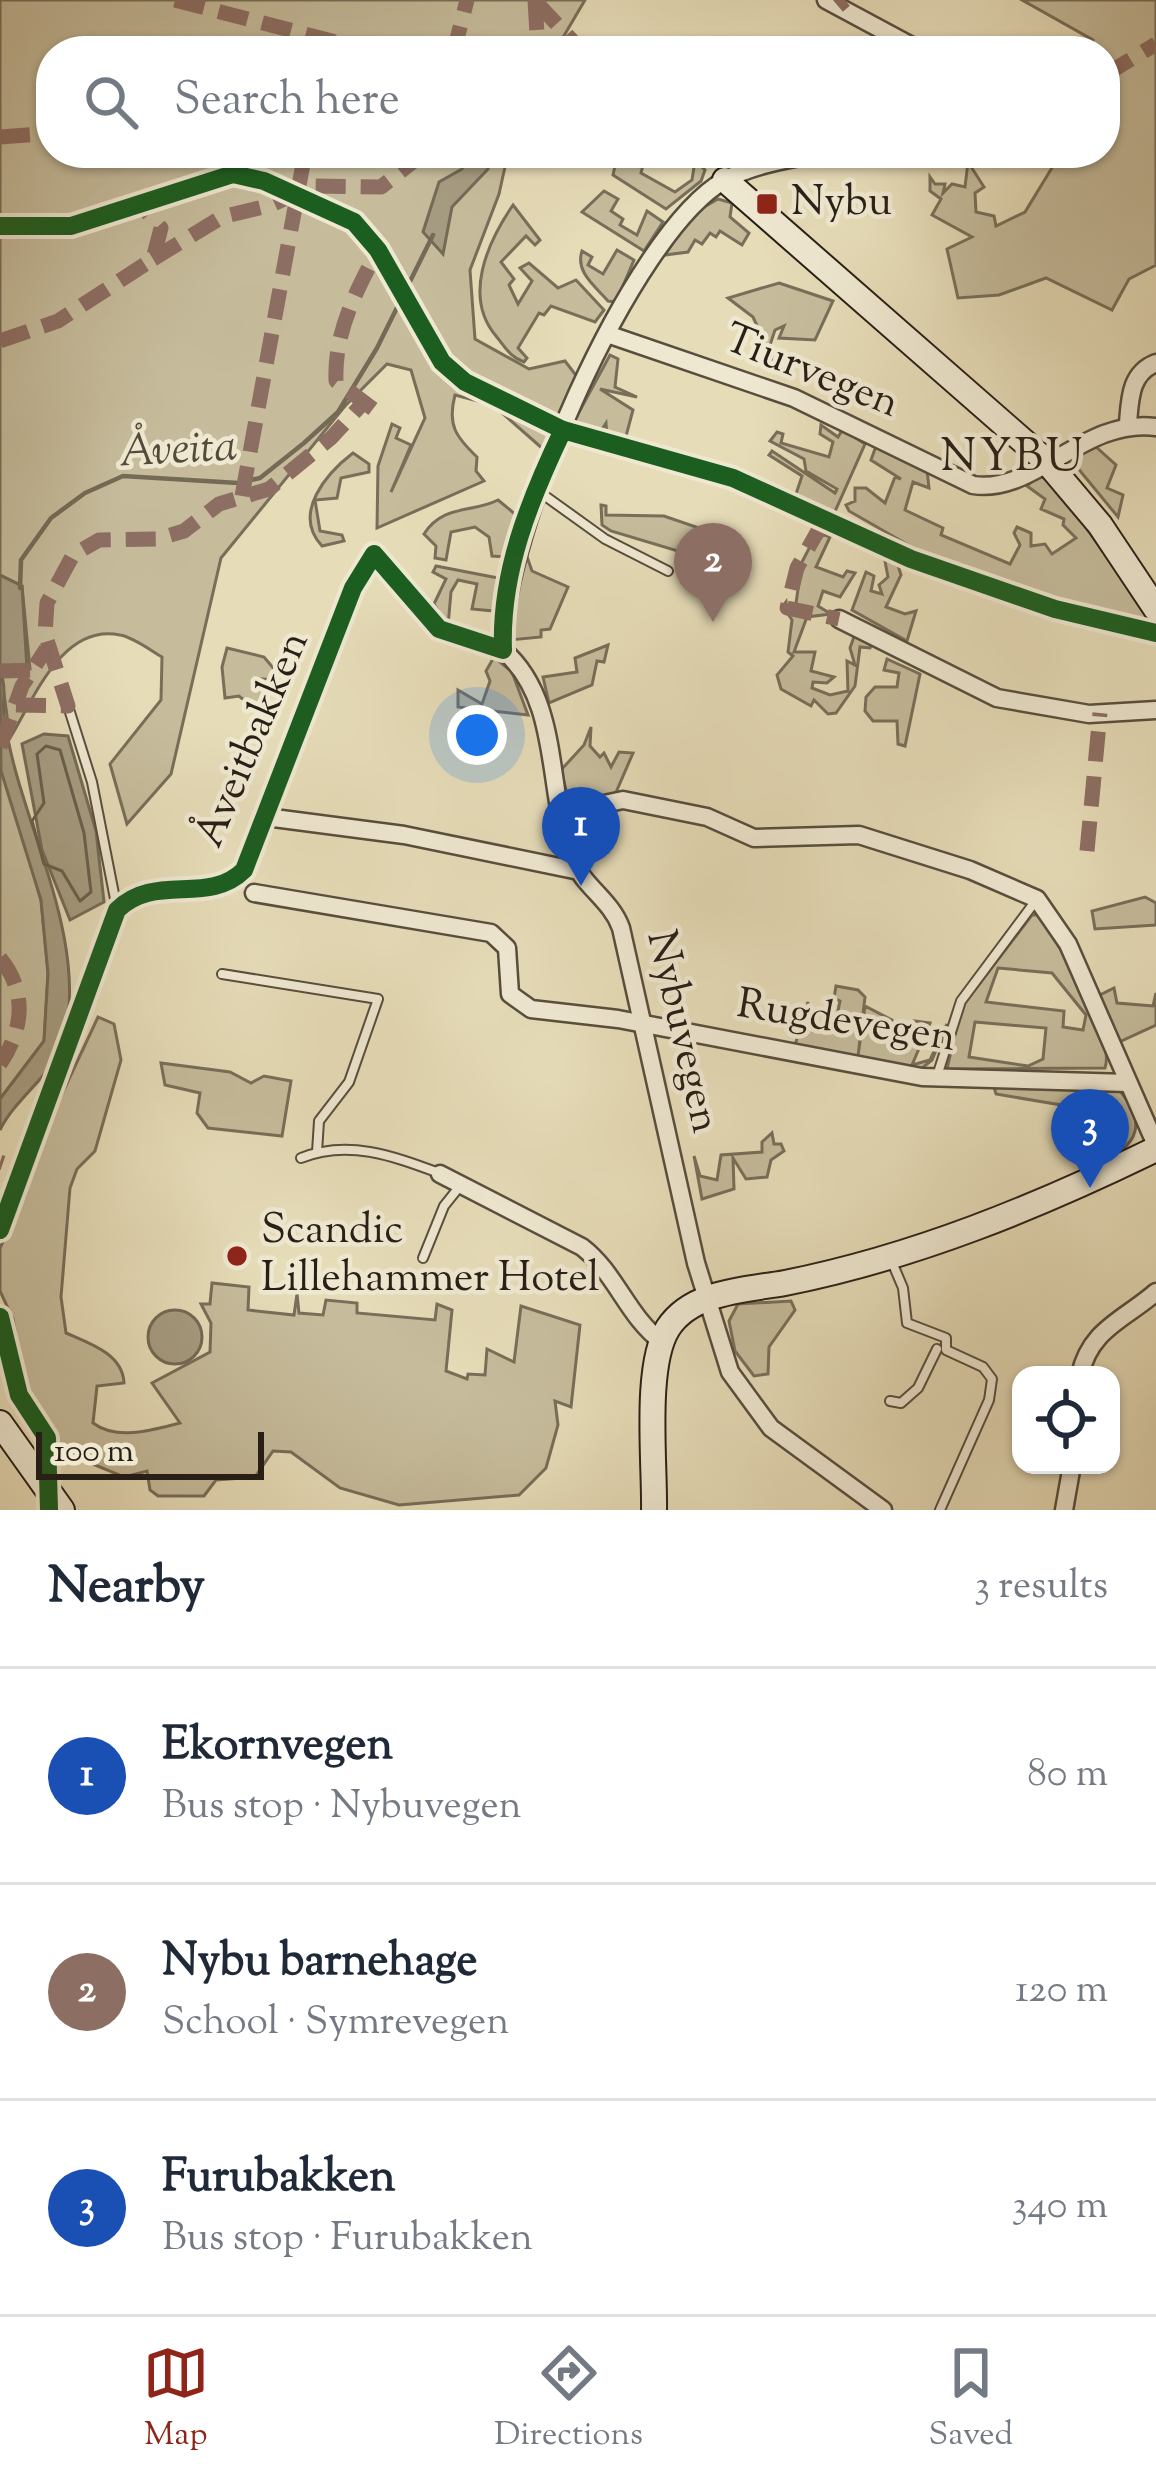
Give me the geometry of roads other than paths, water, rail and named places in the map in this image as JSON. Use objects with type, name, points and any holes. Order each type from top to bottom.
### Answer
[{"type":"street","points":[[826,0],[893,36]]},
{"type":"street","points":[[503,650],[508,583],[536,487],[610,335],[684,212],[725,179],[766,168]]},
{"type":"street","points":[[725,179],[1046,461],[1100,525],[1154,601]]},
{"type":"street","name":"Tiurvegen","points":[[610,335],[794,398],[974,485],[992,488],[1128,423]]},
{"type":"street","points":[[1156,363],[1146,367],[1132,386],[1128,423],[1156,427]]},
{"type":"street","name":"Åveitbakken","points":[[118,910],[127,900],[163,886],[213,888],[234,879],[253,857],[353,588],[374,554],[439,629],[503,650]]},
{"type":"street","points":[[839,619],[998,698],[1072,712],[1156,710]]},
{"type":"street","name":"Nybuvegen","points":[[503,650],[521,668],[542,717],[579,872],[614,908],[706,1299],[730,1372],[757,1412],[813,1463],[883,1510]]},
{"type":"street","points":[[562,813],[623,800],[686,811],[754,838],[859,836],[970,870],[1037,899],[1068,944],[1156,1147],[1002,1218],[890,1258],[706,1299],[682,1312],[662,1342],[654,1510]]},
{"type":"street","points":[[266,817],[404,835],[579,872]]},
{"type":"street","name":"Rugdevegen","points":[[254,892],[490,933],[507,948],[507,984],[523,1006],[937,1078],[1128,1082]]},
{"type":"street","points":[[0,1230],[118,910]]},
{"type":"street","points":[[440,1174],[541,1221],[593,1255],[645,1328],[662,1342]]},
{"type":"street","points":[[1083,1366],[1091,1344],[1106,1326],[1156,1292]]},
{"type":"street","points":[[0,1423],[62,1510]]},
{"type":"street","points":[[1064,1510],[1070,1474]]},
{"type":"lane","points":[[536,487],[547,501],[605,539],[668,571]]},
{"type":"lane","points":[[68,706],[92,782],[118,910]]},
{"type":"lane","points":[[937,1078],[961,1001],[1037,899]]},
{"type":"lane","points":[[222,974],[378,999],[350,1082],[320,1121],[317,1152]]},
{"type":"lane","points":[[301,1158],[335,1148],[376,1153],[440,1174]]},
{"type":"lane","points":[[423,1258],[444,1206],[461,1185]]},
{"type":"lane","points":[[890,1258],[903,1288],[907,1323],[946,1338],[946,1351],[983,1366],[992,1379],[989,1400],[940,1510]]},
{"type":"lane","points":[[0,1350],[10,1342]]},
{"type":"lane","points":[[890,1401],[902,1403],[919,1388],[937,1349]]},
{"type":"water","points":[[462,169],[488,169],[452,207],[443,254],[423,232],[439,182]]},
{"type":"water","points":[[0,575],[22,586],[27,669],[0,670]]},
{"type":"water","points":[[0,672],[12,756],[60,918],[69,1000],[60,1052],[0,1130],[0,1099],[44,1041],[48,973],[41,900],[1,771]]},
{"type":"water","points":[[44,734],[68,736],[96,831],[104,902],[70,920],[42,850],[22,744]]},
{"type":"water","points":[[175,1310],[194,1318],[202,1337],[194,1356],[175,1364],[156,1356],[148,1337],[156,1318]]},
{"type":"waterway","name":"Åveita","points":[[20,588],[21,560],[51,518],[85,493],[123,476],[238,483],[260,478],[304,443],[338,412],[377,348],[433,235]]},
{"type":"place","name":"Nybu","points":[[767,204]]},
{"type":"place","name":"Nybu barnehage","points":[[713,622]]},
{"type":"place","name":"Ekornvegen","points":[[581,886]]},
{"type":"place","name":"Furubakken","points":[[1090,1188]]},
{"type":"place","name":"Scandic Lillehammer Hotel","points":[[237,1256]]},
{"type":"district","name":"NYBU","points":[[1013,459]]}]
